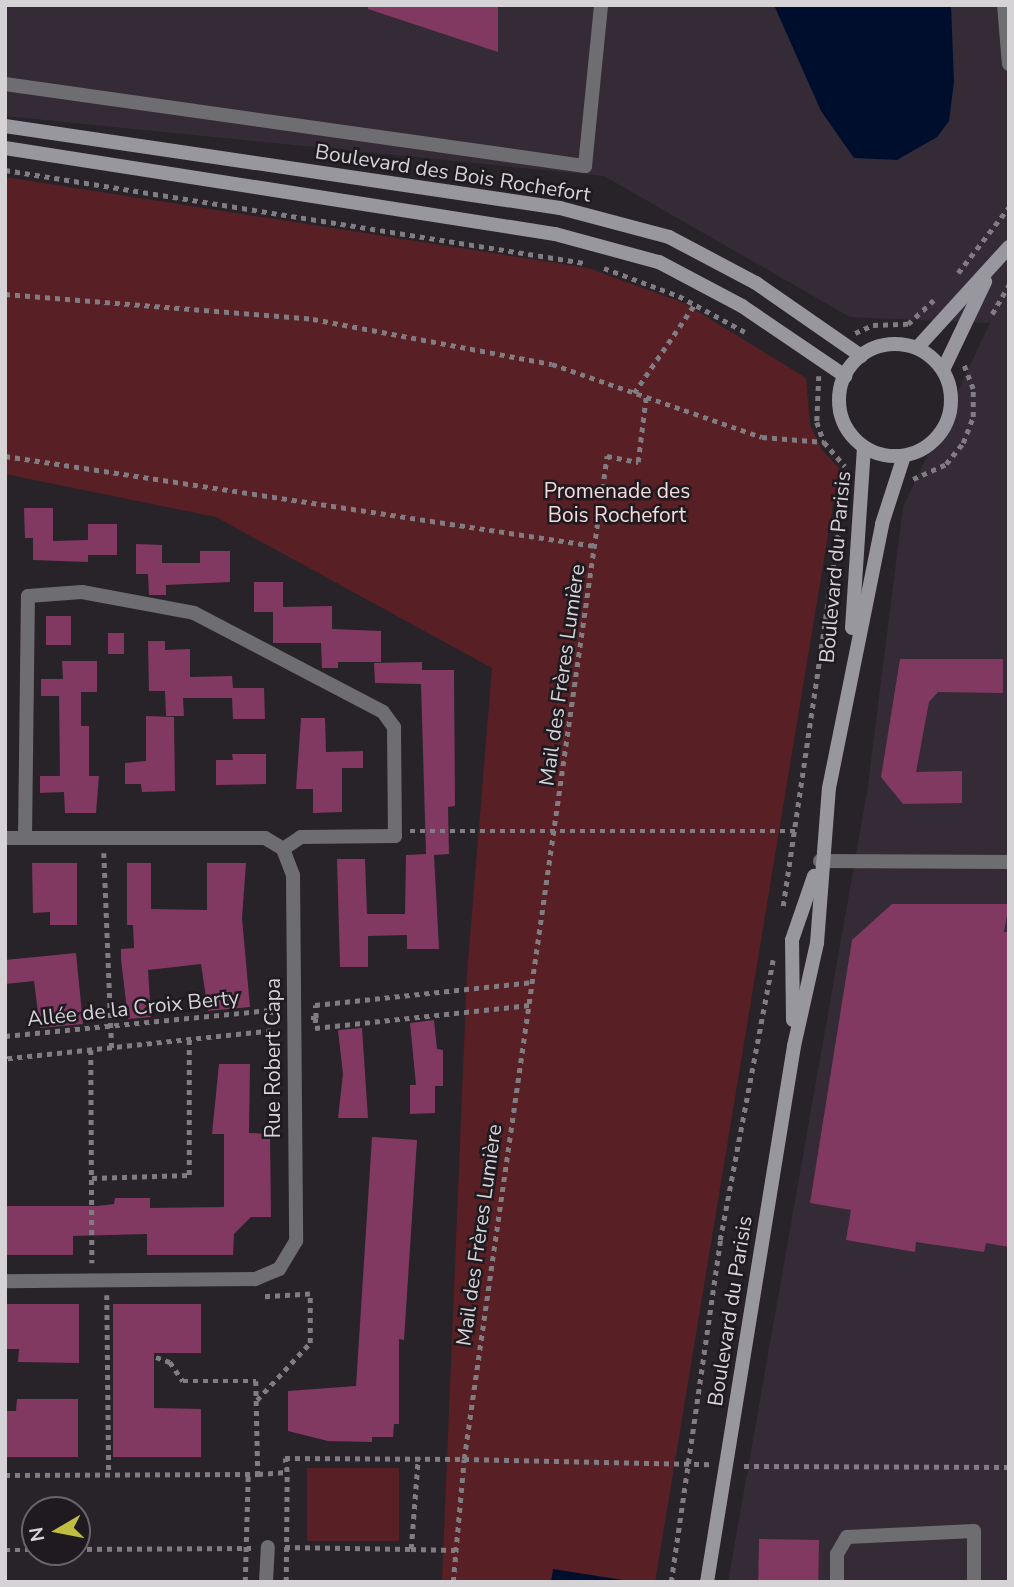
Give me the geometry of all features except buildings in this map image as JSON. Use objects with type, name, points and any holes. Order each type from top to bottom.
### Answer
[{"type":"street","points":[[5,84],[552,164],[585,166],[601,5]]},
{"type":"street","points":[[1004,5],[1009,64]]},
{"type":"street","name":"Boulevard des Bois Rochefort","points":[[5,126],[561,208],[669,237],[756,283],[861,356]]},
{"type":"street","points":[[5,148],[555,234],[659,262],[707,288],[845,376]]},
{"type":"street","points":[[917,348],[990,272],[1009,247]]},
{"type":"street","points":[[943,370],[990,272]]},
{"type":"street","points":[[884,345],[917,348],[943,370],[951,400],[946,423],[932,442],[904,456],[864,447],[841,415],[845,376],[861,356],[884,345]]},
{"type":"street","name":"Boulevard du Parisis","points":[[707,1582],[794,1046],[817,943],[820,861],[846,689],[865,477],[864,447]]},
{"type":"street","name":"Boulevard du Parisis","points":[[846,689],[895,483],[904,456]]},
{"type":"street","points":[[5,838],[25,838],[104,838],[265,838],[283,849],[301,837],[395,836],[394,727],[383,712],[194,613],[82,593],[27,596],[25,838]]},
{"type":"street","name":"Rue Robert Capa","points":[[255,1279],[279,1269],[296,1241],[293,875],[283,849]]},
{"type":"street","points":[[820,861],[1009,862]]},
{"type":"street","name":"Boulevard du Parisis","points":[[794,1046],[792,940],[820,861]]},
{"type":"street","points":[[5,1281],[255,1279]]},
{"type":"street","points":[[837,1582],[837,1554],[846,1537],[975,1531],[974,1582]]},
{"type":"street","points":[[266,1582],[268,1548]]},
{"type":"path","points":[[5,170],[597,265],[694,304],[753,337]]},
{"type":"path","points":[[955,278],[1009,207]]},
{"type":"path","points":[[634,393],[707,288]]},
{"type":"path","points":[[5,294],[313,319],[552,365],[762,437],[824,442]]},
{"type":"path","points":[[908,324],[937,297]]},
{"type":"path","points":[[842,342],[873,325],[908,324],[931,332]]},
{"type":"path","points":[[895,483],[922,478],[946,464],[963,443],[973,417],[973,389],[953,349]]},
{"type":"path","points":[[826,362],[818,380],[814,401],[824,442],[848,468],[865,477]]},
{"type":"path","points":[[809,371],[818,380]]},
{"type":"path","name":"Mail des Frères Lumière","points":[[453,1582],[464,1459],[557,830],[607,456],[638,462],[646,397]]},
{"type":"path","points":[[5,456],[595,546]]},
{"type":"path","points":[[846,481],[848,468]]},
{"type":"path","points":[[782,911],[840,523]]},
{"type":"path","points":[[395,831],[428,827],[441,835],[557,830],[796,831]]},
{"type":"path","points":[[104,838],[112,1048]]},
{"type":"path","points":[[671,1582],[691,1462],[720,1240],[775,951]]},
{"type":"path","points":[[316,1018],[315,1005],[533,982]]},
{"type":"path","name":"Allée de la Croix Berty","points":[[5,1036],[271,1010],[271,1020],[316,1018],[315,1028],[530,1004]]},
{"type":"path","points":[[5,1059],[271,1031],[271,1020]]},
{"type":"path","points":[[92,1178],[189,1175],[188,1040]]},
{"type":"path","points":[[91,1050],[92,1178],[100,1280],[109,1474]]},
{"type":"path","points":[[255,1279],[254,1298],[310,1294],[310,1343],[257,1401]]},
{"type":"path","points":[[156,1357],[170,1362],[183,1381],[256,1381],[258,1474]]},
{"type":"path","points":[[286,1582],[285,1458],[691,1462],[726,1466],[1009,1467]]},
{"type":"path","points":[[5,1475],[287,1472]]},
{"type":"path","points":[[245,1582],[248,1474]]},
{"type":"path","points":[[411,1549],[455,1550]]},
{"type":"shaded area","points":[[5,5],[1009,5],[1009,1582],[728,1582],[867,792],[903,507],[990,323],[850,317],[604,176],[5,116]]},
{"type":"green space","name":"Promenade des Bois Rochefort","points":[[5,177],[588,268],[684,303],[806,378],[810,425],[822,450],[839,468],[655,1582],[442,1582],[467,974],[492,668],[216,517],[5,474]]},
{"type":"green space","points":[[307,1468],[399,1468],[399,1541],[307,1541]]},
{"type":"water","points":[[774,5],[951,5],[954,82],[949,121],[937,137],[897,160],[854,158],[821,111]]},
{"type":"water","points":[[553,1569],[629,1581],[629,1582],[551,1582]]}]
